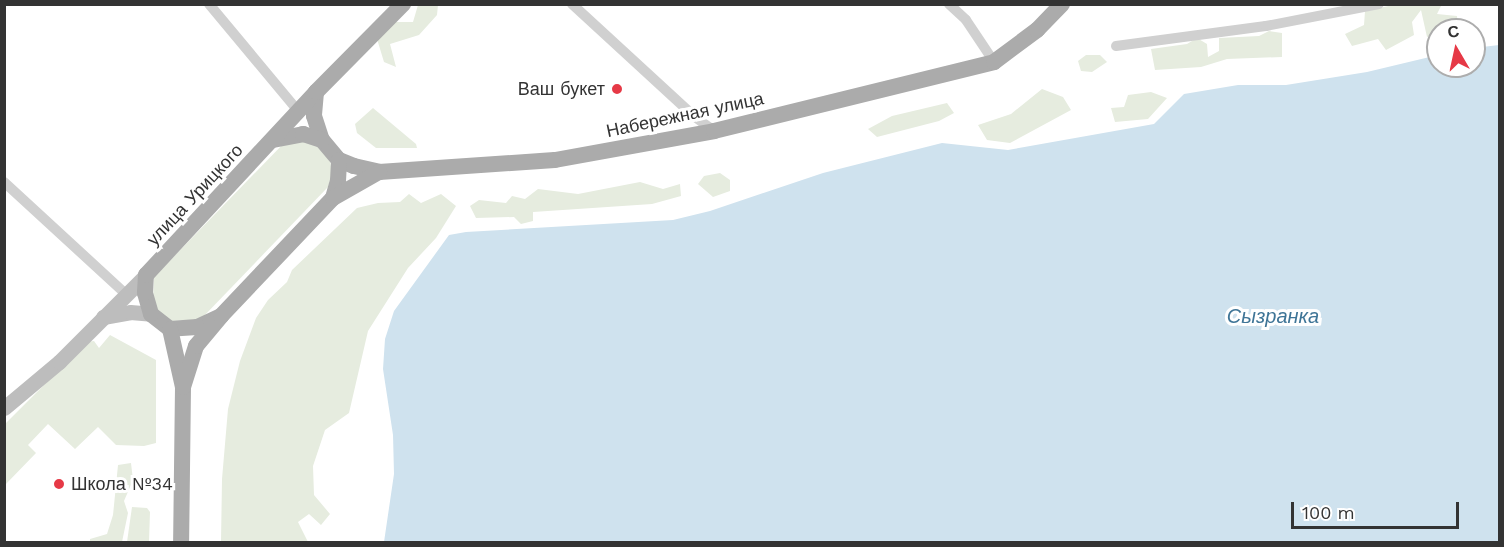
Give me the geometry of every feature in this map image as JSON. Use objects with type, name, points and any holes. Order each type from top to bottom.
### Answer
[{"type":"main road","points":[[379,172],[339,160],[322,140],[314,116],[316,92],[403,4]]},
{"type":"main road","points":[[994,62],[1029,36],[1062,4]]},
{"type":"main road","name":"Набережная улица","points":[[379,172],[555,160],[714,131],[994,62]]},
{"type":"main road","name":"улица Урицкого","points":[[146,275],[316,92]]},
{"type":"main road","points":[[272,141],[303,134],[322,140]]},
{"type":"main road","points":[[333,198],[338,181],[339,160]]},
{"type":"main road","points":[[183,387],[196,346],[220,316],[333,198],[379,172]]},
{"type":"main road","points":[[4,408],[59,362],[146,275]]},
{"type":"main road","points":[[146,275],[146,293],[152,314],[170,329],[183,387],[181,543]]},
{"type":"main road","points":[[103,318],[130,312],[152,314]]},
{"type":"main road","points":[[170,329],[196,327],[220,316]]},
{"type":"street","points":[[209,4],[299,112]]},
{"type":"street","points":[[572,4],[695,117],[714,131]]},
{"type":"street","points":[[949,4],[966,20],[994,62]]},
{"type":"street","points":[[1116,46],[1266,26],[1347,8],[1379,4]]},
{"type":"street","points":[[4,182],[126,294]]},
{"type":"shaded area","points":[[418,5],[438,5],[437,15],[419,35],[390,44],[396,67],[384,62],[377,39],[390,22],[413,22]]},
{"type":"shaded area","points":[[1393,5],[1460,5],[1441,6],[1437,14],[1457,16],[1457,18],[1426,18],[1426,32],[1421,10],[1412,22],[1414,35],[1386,50],[1378,39],[1352,46],[1345,34],[1364,25],[1365,11]]},
{"type":"shaded area","points":[[1269,31],[1282,33],[1282,57],[1227,59],[1201,67],[1155,70],[1151,49],[1187,44],[1197,38],[1207,44],[1208,57],[1219,51],[1219,38],[1259,36]]},
{"type":"shaded area","points":[[1086,55],[1100,55],[1107,62],[1092,72],[1081,71],[1078,61]]},
{"type":"shaded area","points":[[1042,89],[1063,97],[1071,110],[1010,143],[987,140],[978,125],[1011,114]]},
{"type":"shaded area","points":[[1151,92],[1167,98],[1148,119],[1115,122],[1111,108],[1124,107],[1128,95]]},
{"type":"shaded area","points":[[947,103],[954,113],[939,121],[877,137],[868,129],[892,116]]},
{"type":"shaded area","points":[[373,108],[416,144],[417,148],[376,148],[357,133],[355,124]]},
{"type":"shaded area","points":[[304,141],[319,147],[330,160],[332,173],[328,187],[203,317],[197,320],[171,321],[159,313],[153,300],[154,277],[284,143]]},
{"type":"shaded area","points":[[720,173],[730,180],[730,191],[713,197],[698,184],[704,176]]},
{"type":"shaded area","points":[[640,182],[663,189],[680,184],[681,196],[652,204],[533,212],[533,221],[521,224],[514,217],[476,218],[470,206],[479,200],[506,203],[512,196],[525,199],[538,189],[578,194]]},
{"type":"shaded area","points":[[409,194],[421,203],[441,194],[456,206],[436,238],[408,268],[368,331],[349,413],[325,430],[313,466],[314,495],[330,514],[321,525],[309,514],[298,522],[308,542],[221,542],[222,479],[228,409],[240,361],[256,318],[268,300],[287,282],[292,270],[357,208],[378,203],[400,202]]},
{"type":"shaded area","points":[[110,335],[156,360],[156,443],[144,446],[116,445],[98,427],[75,449],[48,424],[28,445],[36,453],[6,484],[5,424],[87,342],[94,341],[99,348]]},
{"type":"shaded area","points":[[131,463],[133,480],[124,501],[128,513],[122,542],[90,542],[90,539],[107,534],[113,515],[118,465]]},
{"type":"shaded area","points":[[132,507],[147,508],[150,512],[149,542],[127,542]]},
{"type":"water","name":"Сызранка","points":[[1499,45],[1499,542],[384,542],[394,474],[393,435],[383,369],[385,339],[394,311],[449,235],[466,232],[673,220],[710,211],[823,173],[942,143],[1008,150],[1154,124],[1184,94],[1238,85],[1286,85],[1367,72],[1426,58],[1426,78],[1486,78],[1486,47]]},
{"type":"place","name":"Ваш букет","points":[[617,89]]},
{"type":"place","name":"Школа №34","points":[[59,484]]}]
